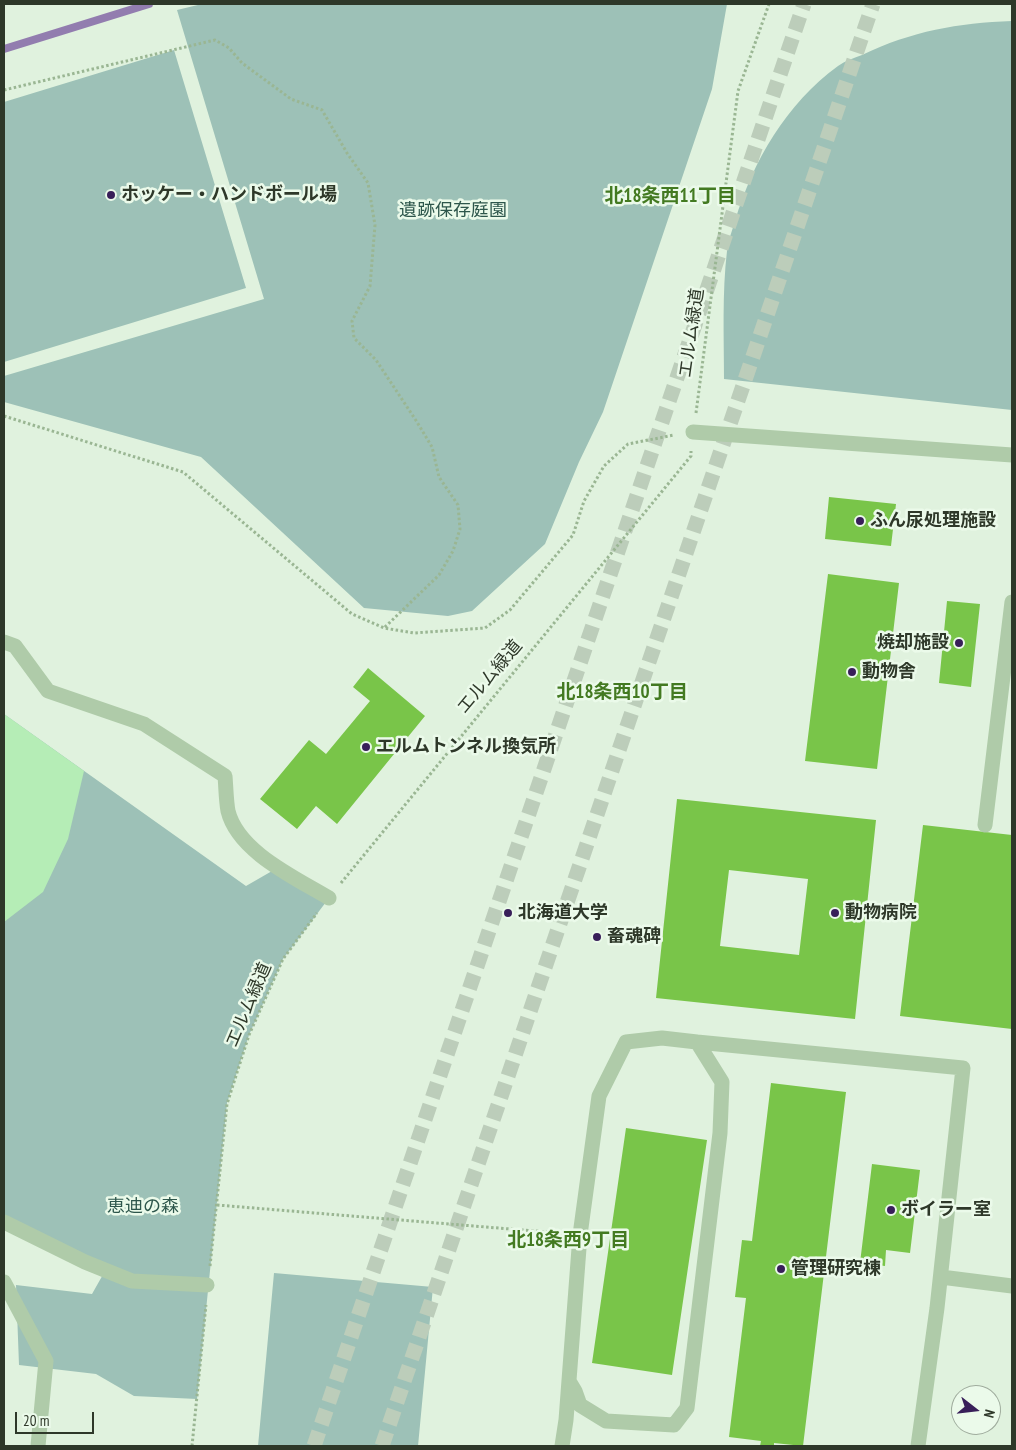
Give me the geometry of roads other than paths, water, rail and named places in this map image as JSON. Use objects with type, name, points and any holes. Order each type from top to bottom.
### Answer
[{"type":"lane","points":[[693,432],[1012,456]]},
{"type":"lane","points":[[985,825],[1012,602]]},
{"type":"lane","points":[[4,642],[15,646],[48,691],[144,724],[225,776],[228,812],[244,842],[273,864],[330,898]]},
{"type":"lane","points":[[562,1446],[580,1235],[599,1096],[626,1042],[662,1038],[963,1068],[941,1277],[918,1446]]},
{"type":"lane","points":[[569,1381],[580,1406],[606,1421],[674,1424],[687,1408],[720,1133],[722,1082],[696,1042]]},
{"type":"lane","points":[[4,1222],[85,1262],[132,1280],[208,1285]]},
{"type":"lane","points":[[941,1277],[1012,1286]]},
{"type":"lane","points":[[4,1282],[46,1361],[38,1446]]},
{"type":"waterway","points":[[4,49],[149,4]]},
{"type":"tunnel","points":[[314,1446],[804,4]]},
{"type":"tunnel","points":[[382,1446],[873,4]]},
{"type":"place","name":"ホッケー・ハンドボール場","points":[[111,195]]},
{"type":"place","name":"ふん尿処理施設","points":[[860,521]]},
{"type":"place","name":"焼却施設","points":[[959,643]]},
{"type":"place","name":"動物舎","points":[[852,672]]},
{"type":"place","name":"エルムトンネル換気所","points":[[366,747]]},
{"type":"place","name":"北海道大学","points":[[508,913]]},
{"type":"place","name":"動物病院","points":[[835,913]]},
{"type":"place","name":"畜魂碑","points":[[597,937]]},
{"type":"place","name":"ボイラー室","points":[[891,1210]]},
{"type":"place","name":"管理研究棟","points":[[781,1269]]},
{"type":"district","name":"北18条西11丁目","points":[[670,197]]},
{"type":"district","name":"北18条西10丁目","points":[[622,693]]},
{"type":"district","name":"北18条西9丁目","points":[[568,1241]]},
{"type":"park label","name":"遺跡保存庭園","points":[[453,211]]},
{"type":"park label","name":"恵迪の森","points":[[143,1207]]}]
